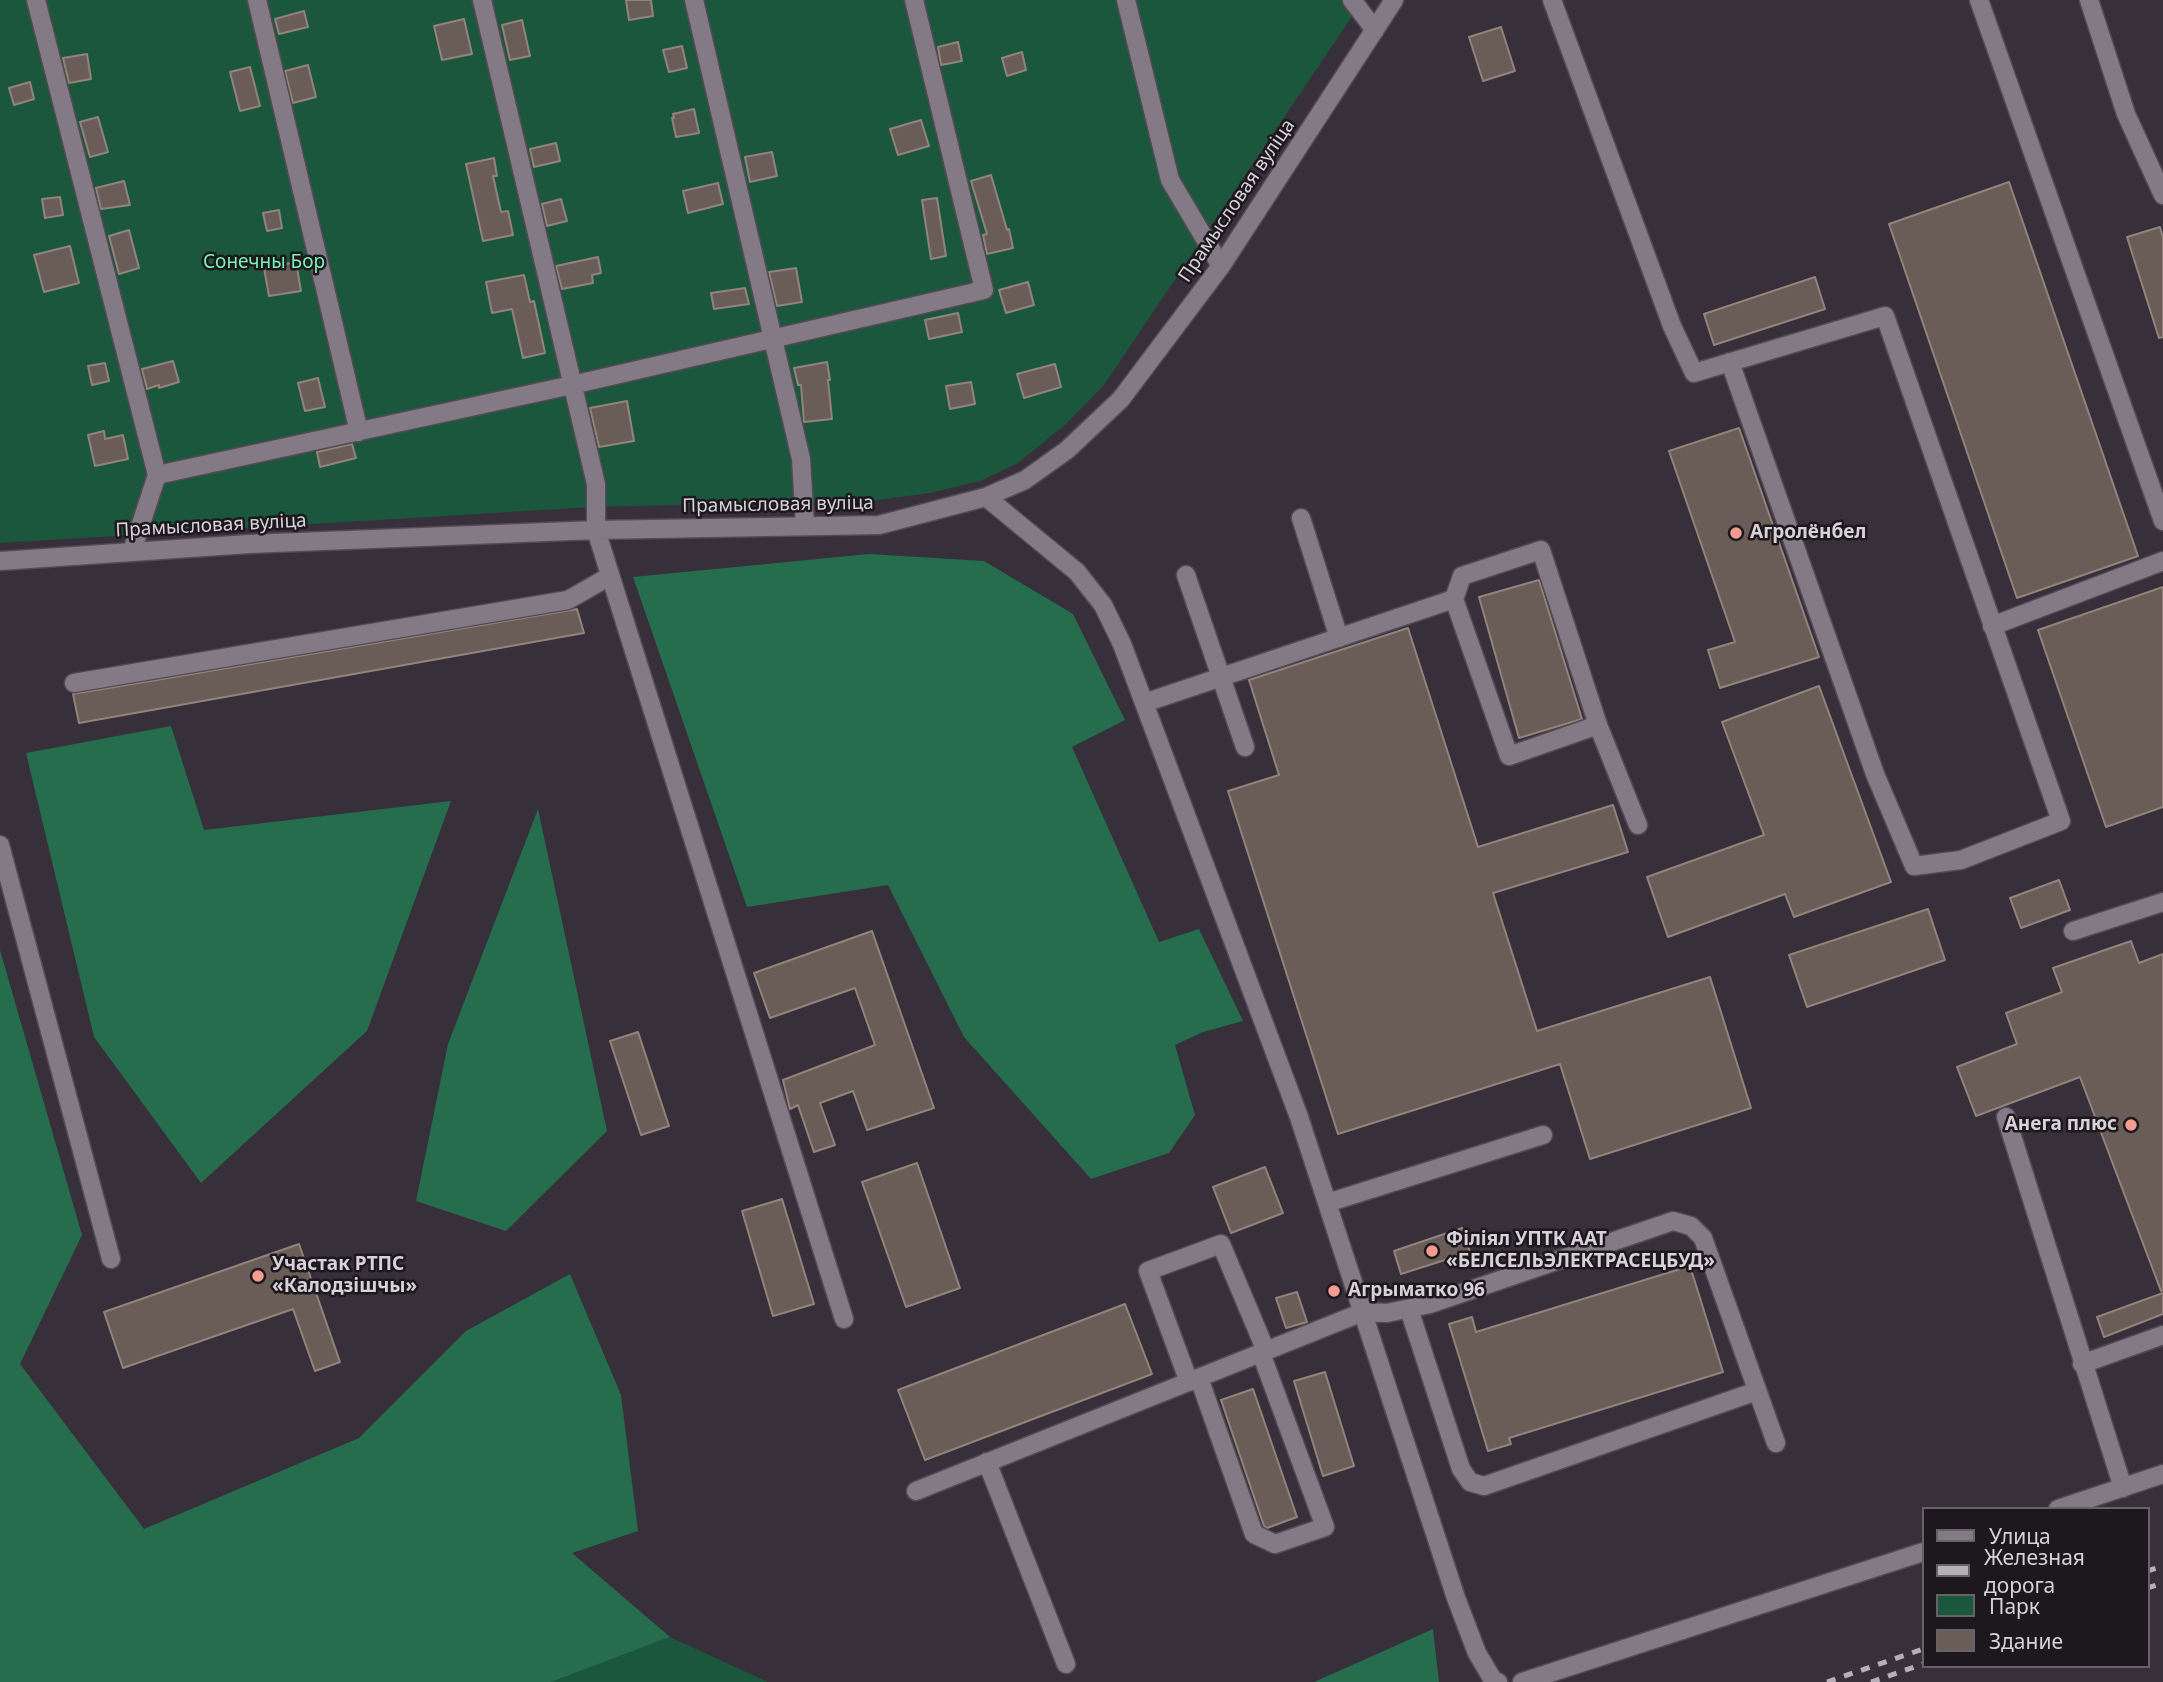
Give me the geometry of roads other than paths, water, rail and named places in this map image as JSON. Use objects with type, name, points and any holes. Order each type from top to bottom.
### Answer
[{"type":"street","points":[[36,0],[157,475],[132,551]]},
{"type":"street","points":[[257,0],[359,432]]},
{"type":"street","points":[[482,0],[596,484],[596,530],[844,1319]]},
{"type":"street","points":[[694,0],[801,459],[805,526]]},
{"type":"street","points":[[157,475],[572,385],[984,289],[914,0]]},
{"type":"street","points":[[1126,0],[1170,180],[1221,266]]},
{"type":"street","points":[[1352,0],[1375,30]]},
{"type":"street","name":"Прамысловая вуліца","points":[[0,561],[263,544],[596,530],[879,525],[986,497],[1025,480],[1057,458],[1121,399],[1221,266],[1394,0]]},
{"type":"street","points":[[1552,0],[1672,326],[1694,373],[1730,362],[1885,316],[2060,821],[1961,860],[1914,866],[1875,774],[1730,362]]},
{"type":"street","points":[[1979,0],[2163,521]]},
{"type":"street","points":[[2089,0],[2126,114],[2163,195]]},
{"type":"street","points":[[2098,28],[2102,0]]},
{"type":"street","points":[[986,497],[1077,572],[1103,605],[1122,644],[1299,1117],[1456,1598],[1477,1653],[1493,1680],[1498,1682]]},
{"type":"street","points":[[1301,518],[1339,638]]},
{"type":"street","points":[[1598,725],[1509,756],[1454,599],[1462,576],[1541,550],[1598,725],[1638,825]]},
{"type":"street","points":[[1992,626],[2163,561]]},
{"type":"street","points":[[1186,575],[1245,747]]},
{"type":"street","points":[[75,683],[568,600],[610,576]]},
{"type":"street","points":[[1144,703],[1454,599]]},
{"type":"street","points":[[0,845],[111,1259]]},
{"type":"street","points":[[2073,931],[2163,902]]},
{"type":"street","points":[[2006,1117],[2123,1488]]},
{"type":"street","points":[[1327,1203],[1543,1135]]},
{"type":"street","points":[[916,1491],[1363,1312],[1387,1313],[1430,1304],[1673,1221],[1690,1226],[1703,1238],[1776,1443]]},
{"type":"street","points":[[1221,1244],[1264,1352],[1325,1527],[1275,1544],[1254,1534],[1148,1271],[1221,1244]]},
{"type":"street","points":[[1409,1308],[1461,1469],[1470,1482],[1484,1486],[1757,1391]]},
{"type":"street","points":[[2082,1364],[2163,1335]]},
{"type":"street","points":[[987,1462],[1066,1664]]},
{"type":"street","points":[[2064,1507],[2163,1474]]},
{"type":"street","points":[[1521,1682],[1922,1552]]},
{"type":"railway","points":[[2149,1570],[2163,1566]]},
{"type":"railway","points":[[2149,1587],[2163,1583]]},
{"type":"railway","points":[[1827,1682],[1922,1649]]},
{"type":"railway","points":[[1871,1682],[1922,1664]]},
{"type":"place","name":"Агролёнбел","points":[[1736,533]]},
{"type":"place","name":"Анега плюс","points":[[2131,1125]]},
{"type":"place","name":"Філіял УПТК ААТ «БЕЛСЕЛЬЭЛЕКТРАСЕЦБУД»","points":[[1432,1251]]},
{"type":"place","name":"Участак РТПС «Калодзішчы»","points":[[258,1276]]},
{"type":"place","name":"Агрыматко 96","points":[[1334,1291]]},
{"type":"park label","name":"Сонечны Бор","points":[[264,263]]}]
